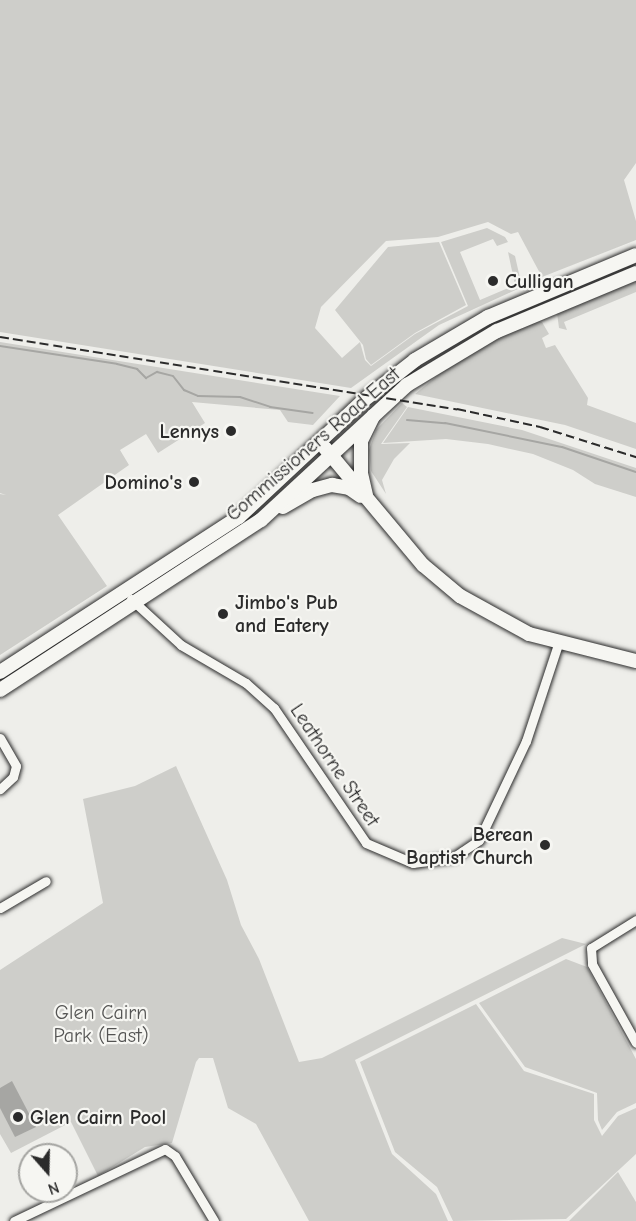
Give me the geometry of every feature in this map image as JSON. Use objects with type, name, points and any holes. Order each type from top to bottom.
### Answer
[{"type":"main road","name":"Commissioners Road East","points":[[0,690],[261,520],[372,394],[455,334],[537,294],[636,255]]},
{"type":"main road","name":"Commissioners Road East","points":[[0,672],[239,517],[376,409],[434,368],[497,331],[636,273]]},
{"type":"main road","points":[[367,500],[361,474],[361,441],[376,409]]},
{"type":"main road","points":[[325,448],[423,565],[460,596],[510,626],[558,644],[636,662]]},
{"type":"main road","points":[[261,520],[313,490],[332,485],[349,488],[367,500]]},
{"type":"street","name":"Leathorne Street","points":[[126,591],[134,604],[182,645],[246,683],[274,708],[366,843],[394,858],[414,862],[453,857],[479,840],[526,741],[558,644]]},
{"type":"street","points":[[0,738],[16,766],[14,777],[0,789]]},
{"type":"street","points":[[0,908],[46,881]]},
{"type":"street","points":[[636,920],[591,948],[592,964],[636,1043]]},
{"type":"street","points":[[14,1221],[165,1149],[175,1156],[214,1221]]},
{"type":"green space","points":[[0,0],[636,0],[636,163],[624,180],[636,221],[636,240],[542,277],[518,232],[511,234],[488,222],[438,237],[386,241],[321,307],[315,328],[342,358],[360,342],[365,360],[371,366],[415,334],[468,306],[441,242],[487,228],[505,237],[508,242],[497,246],[493,239],[460,252],[480,300],[515,285],[508,252],[515,256],[522,287],[439,325],[351,388],[0,332]]},
{"type":"green space","points":[[439,242],[466,305],[415,333],[371,365],[366,359],[363,345],[335,310],[388,247]]},
{"type":"green space","points":[[636,277],[636,292],[564,322],[567,330],[559,328],[557,313]]},
{"type":"green space","points":[[533,321],[542,322],[549,334],[542,338],[546,348],[555,345],[588,398],[587,405],[636,423],[636,449],[565,425],[415,394],[469,350]]},
{"type":"green space","points":[[0,342],[340,396],[313,425],[288,422],[280,410],[192,402],[205,423],[158,453],[146,434],[120,450],[129,465],[58,515],[107,586],[0,655],[0,494],[6,495],[0,493]]},
{"type":"green space","points":[[402,403],[407,407],[381,444],[410,443],[394,459],[382,480],[386,494],[371,471],[369,450],[376,430]]},
{"type":"green space","points":[[408,407],[522,430],[636,468],[636,497],[595,484],[573,470],[533,454],[488,444],[446,439],[383,443]]},
{"type":"green space","name":"Glen Cairn Park (East)","points":[[176,766],[227,880],[241,925],[259,959],[299,1062],[322,1058],[562,938],[586,944],[355,1060],[392,1154],[436,1194],[448,1221],[309,1221],[256,1124],[228,1108],[213,1058],[199,1058],[196,1062],[172,1143],[145,1147],[98,1176],[71,1122],[30,1143],[18,1143],[18,1149],[11,1153],[0,1134],[0,970],[103,903],[83,799],[135,786]]},
{"type":"green space","points":[[566,959],[587,967],[636,1059],[636,1103],[617,1112],[602,1130],[598,1120],[597,1093],[525,1067],[479,1003]]},
{"type":"green space","points":[[476,1004],[524,1071],[594,1094],[594,1120],[602,1136],[618,1116],[636,1108],[636,1154],[566,1219],[453,1221],[437,1187],[395,1152],[360,1062]]},
{"type":"green space","points":[[618,1172],[636,1202],[636,1221],[569,1221]]},
{"type":"shaded area","name":"Glen Cairn Pool","points":[[12,1081],[36,1127],[15,1137],[0,1108],[0,1088]]},
{"type":"waterway","points":[[0,346],[117,364],[137,369],[146,378],[157,372],[173,376],[184,390],[198,396],[240,397],[270,407],[313,413]]},
{"type":"waterway","points":[[407,420],[445,423],[562,447],[636,472]]},
{"type":"railway","points":[[0,337],[457,409],[540,427],[636,457]]},
{"type":"place","name":"Culligan","points":[[493,281]]},
{"type":"place","name":"Lennys","points":[[231,431]]},
{"type":"place","name":"Domino's","points":[[194,482]]},
{"type":"place","name":"Jimbo's Pub and Eatery","points":[[223,614]]},
{"type":"place","name":"Berean Baptist Church","points":[[545,845]]},
{"type":"place","name":"Glen Cairn Pool","points":[[18,1117]]}]
